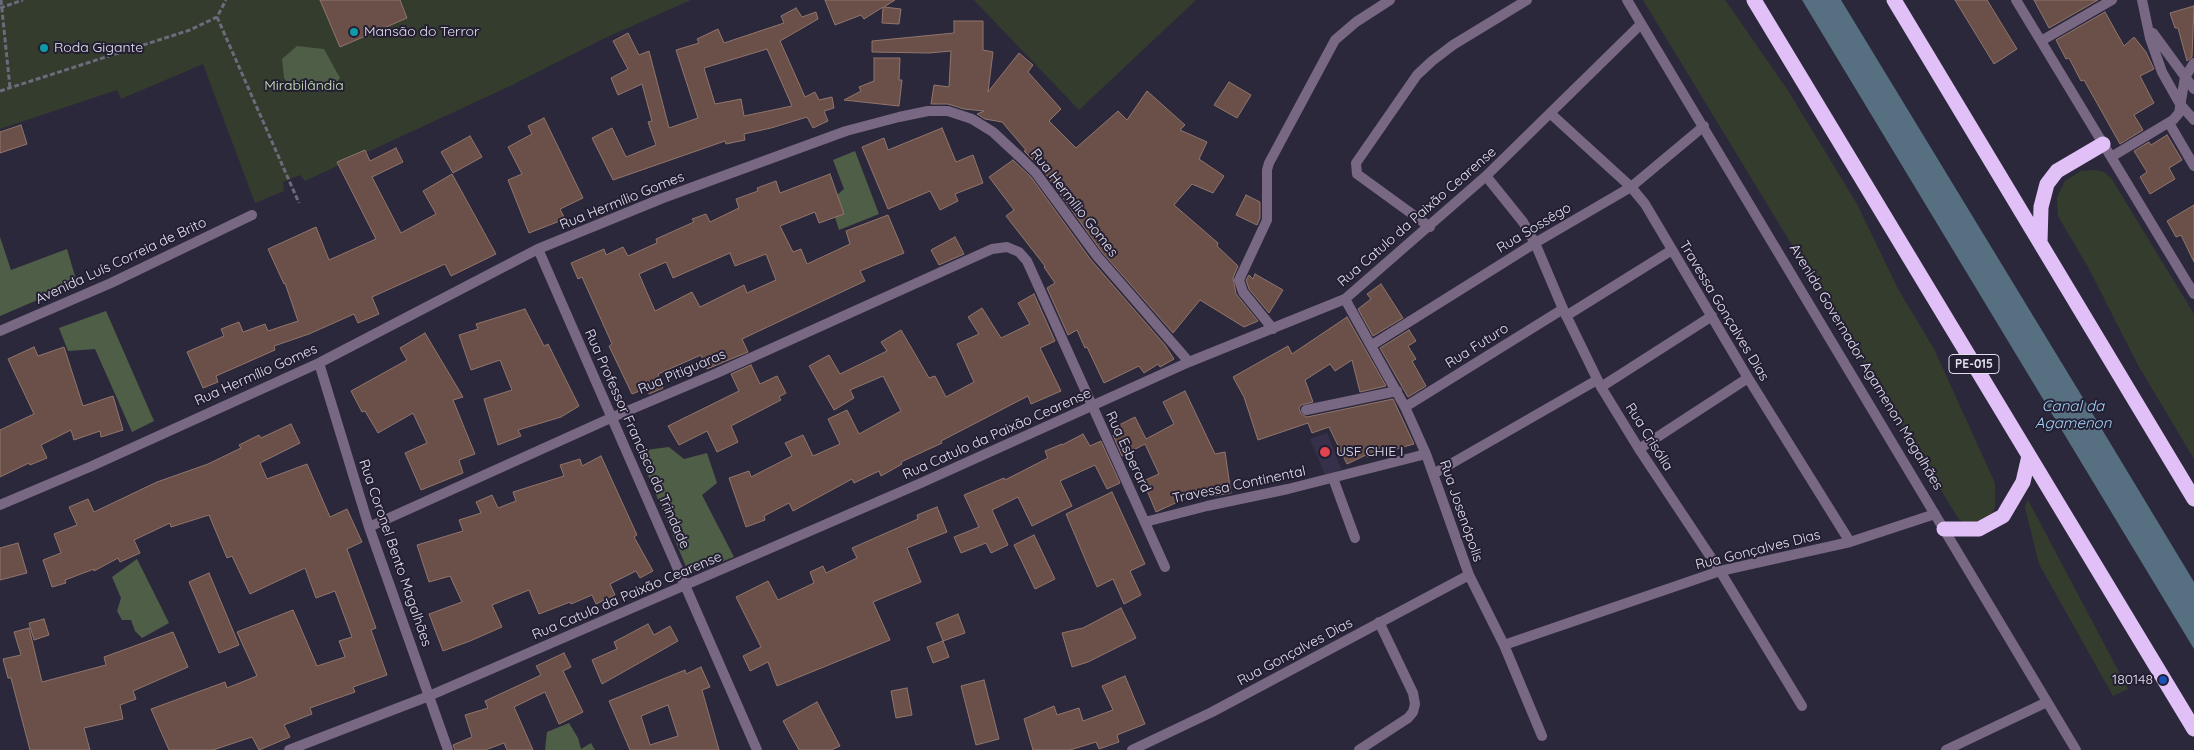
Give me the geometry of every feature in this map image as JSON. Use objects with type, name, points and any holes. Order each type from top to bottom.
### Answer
[{"type":"highway","name":"PE-015","points":[[1754,0],[2194,729]]},
{"type":"highway","points":[[1894,0],[2194,499]]},
{"type":"highway","points":[[2040,242],[2041,208],[2047,184],[2057,172],[2107,151]]},
{"type":"highway","points":[[1944,529],[1979,529],[2003,516],[2023,482],[2029,456]]},
{"type":"street","points":[[1272,329],[1243,292],[1239,280],[1267,220],[1267,170],[1269,163],[1335,40],[1356,22],[1390,0]]},
{"type":"street","points":[[1430,227],[1357,174],[1356,163],[1417,75],[1453,45],[1527,0]]},
{"type":"street","name":"Avenida Governador Agamenon Magalhães","points":[[1627,0],[2076,750]]},
{"type":"street","points":[[2016,0],[2194,294]]},
{"type":"street","points":[[2041,41],[2112,0]]},
{"type":"street","points":[[2142,0],[2146,24],[2162,72],[2180,104],[2194,120]]},
{"type":"street","name":"Rua Catulo da Paixão Cearense","points":[[289,750],[429,696],[921,483],[1189,362],[1344,299],[1430,227],[1486,176],[1641,24]]},
{"type":"street","points":[[2146,24],[2194,89]]},
{"type":"street","points":[[2107,151],[2169,123],[2179,113],[2185,77],[2194,63]]},
{"type":"street","name":"Rua Hermílio Gomes","points":[[0,505],[92,466],[319,363],[538,249],[664,198],[846,131],[898,116],[928,111],[948,111],[972,119],[993,132],[1036,173],[1097,256],[1189,362]]},
{"type":"street","name":"Travessa Gonçalves Dias","points":[[1551,114],[1631,187],[1649,211],[1748,378],[1850,542]]},
{"type":"street","points":[[2169,123],[2194,166]]},
{"type":"street","name":"Rua Sossêgo","points":[[1372,345],[1535,243],[1631,187],[1704,126]]},
{"type":"street","name":"Rua Crisólia","points":[[1486,176],[1523,222],[1535,243],[1564,313],[1599,383],[1639,449],[1720,571],[1802,706]]},
{"type":"street","name":"Avenida Luís Correia de Brito","points":[[0,331],[111,283],[252,215]]},
{"type":"street","name":"Rua Esberard","points":[[1007,247],[1019,252],[1027,261],[1165,567]]},
{"type":"street","name":"Rua Pitiguaras","points":[[369,527],[992,249],[1007,247]]},
{"type":"street","name":"Rua Professor Francisco da Trindade","points":[[538,249],[757,750]]},
{"type":"street","name":"Rua Futuro","points":[[1405,407],[1672,250]]},
{"type":"street","name":"Rua Josenópolis","points":[[1344,299],[1397,390],[1435,473],[1469,575],[1504,645],[1542,736]]},
{"type":"street","points":[[1435,473],[1599,383],[1712,316]]},
{"type":"street","name":"Rua Coronel Bento Magalhães","points":[[319,363],[369,527],[448,750]]},
{"type":"street","points":[[1639,449],[1748,378]]},
{"type":"street","points":[[1306,410],[1397,390]]},
{"type":"street","name":"Travessa Continental","points":[[1145,522],[1426,454]]},
{"type":"street","points":[[1333,478],[1355,538]]},
{"type":"street","name":"Rua Gonçalves Dias","points":[[1504,645],[1720,571],[1850,542],[1935,514]]},
{"type":"street","name":"Rua Gonçalves Dias","points":[[1132,750],[1212,712],[1469,575]]},
{"type":"street","points":[[1359,750],[1372,747],[1408,718],[1413,712],[1415,704],[1413,693],[1379,622]]},
{"type":"street","points":[[1946,750],[2048,702]]},
{"type":"path","points":[[1,0],[10,88]]},
{"type":"path","points":[[1,8],[23,0]]},
{"type":"path","points":[[0,91],[190,30],[217,17],[226,0]]},
{"type":"path","points":[[217,17],[299,203]]},
{"type":"shaded area","name":"USF CHIE I","points":[[1327,433],[1341,469],[1325,475],[1310,439]]},
{"type":"green space","name":"Mirabilândia","points":[[0,0],[691,0],[607,37],[510,86],[305,181],[300,175],[283,182],[284,191],[255,203],[203,64],[121,99],[117,90],[0,129]]},
{"type":"green space","points":[[974,0],[1196,0],[1079,110]]},
{"type":"green space","points":[[1643,0],[1725,0],[1787,89],[1857,204],[1898,289],[1934,349],[1995,483],[1995,507],[1990,519],[1965,524],[1958,518]]},
{"type":"green space","points":[[297,46],[324,49],[340,78],[330,92],[293,89],[284,78],[282,59]]},
{"type":"green space","points":[[855,151],[879,214],[839,230],[830,201],[844,189],[833,160]]},
{"type":"green space","points":[[2096,170],[2104,172],[2111,178],[2194,314],[2194,459],[2138,365],[2088,267],[2058,216],[2057,197],[2065,181],[2081,171]]},
{"type":"green space","points":[[0,237],[11,270],[67,249],[77,283],[0,316]]},
{"type":"green space","points":[[106,311],[154,421],[132,432],[95,349],[68,351],[59,328]]},
{"type":"green space","points":[[669,447],[684,459],[707,453],[717,483],[702,495],[734,557],[689,574],[638,451]]},
{"type":"green space","points":[[2028,500],[2128,689],[2113,696],[2039,564],[2025,507]]},
{"type":"green space","points":[[137,559],[169,623],[142,638],[135,631],[131,620],[122,620],[117,611],[121,598],[112,577]]},
{"type":"green space","points":[[569,723],[578,738],[581,749],[591,743],[595,750],[545,750],[547,732]]},
{"type":"water","name":"Canal da Agamenon","points":[[1802,0],[1841,0],[2083,398],[2194,582],[2194,649]]},
{"type":"building","name":"Mansão do Terror","points":[[320,0],[400,0],[407,18],[340,47]]},
{"type":"building","points":[[825,0],[895,0],[884,7],[901,9],[899,24],[882,23],[883,7],[864,19],[861,15],[835,25]]},
{"type":"building","points":[[1955,0],[1987,0],[2017,49],[1994,64]]},
{"type":"building","points":[[2034,0],[2098,0],[2049,28]]},
{"type":"building","points":[[2194,6],[2192,57],[2187,61],[2178,28],[2175,28],[2170,13]]},
{"type":"building","points":[[796,8],[802,17],[816,12],[818,19],[780,41],[805,97],[815,92],[819,100],[832,97],[834,108],[824,111],[828,121],[813,128],[807,117],[744,134],[745,140],[726,144],[725,141],[613,180],[592,138],[612,128],[626,157],[656,145],[648,122],[652,121],[642,84],[618,95],[611,78],[628,69],[613,41],[628,33],[639,55],[649,51],[669,128],[698,118],[676,50],[699,43],[697,39],[718,29],[724,43],[784,23],[781,16]],"holes":[[[767,49],[792,106],[744,116],[741,99],[715,104],[704,68]]]},
{"type":"building","points":[[2105,12],[2124,46],[2134,37],[2146,52],[2154,69],[2140,76],[2154,103],[2134,115],[2143,130],[2120,144],[2084,80],[2081,81],[2069,58],[2066,59],[2056,40]]},
{"type":"building","points":[[954,21],[983,21],[983,50],[993,52],[988,92],[1019,53],[1033,65],[1028,72],[1061,109],[1049,121],[1076,148],[1118,111],[1127,120],[1147,91],[1185,125],[1180,130],[1207,142],[1199,159],[1224,176],[1213,193],[1192,184],[1174,205],[1218,243],[1217,246],[1238,266],[1233,278],[1236,294],[1258,321],[1244,327],[1200,300],[1173,333],[1102,252],[1042,169],[1024,151],[1026,150],[1002,122],[985,119],[977,114],[984,111],[964,109],[948,104],[931,104],[934,85],[949,87],[951,51],[929,53],[872,52],[872,41],[954,33]]},
{"type":"building","points":[[874,58],[900,58],[899,80],[902,80],[899,106],[844,100],[861,91],[859,87],[874,81]]},
{"type":"building","points":[[1229,82],[1251,95],[1237,118],[1214,105]]},
{"type":"building","points":[[544,118],[583,198],[560,209],[565,219],[529,233],[508,180],[522,174],[508,147],[532,134],[528,126]]},
{"type":"building","points":[[21,125],[27,144],[0,153],[0,132]]},
{"type":"building","points":[[942,128],[956,162],[973,155],[983,183],[955,194],[958,201],[940,210],[930,191],[888,209],[862,147],[884,138],[888,150]]},
{"type":"building","points":[[2167,135],[2182,160],[2169,168],[2175,179],[2150,194],[2140,177],[2147,172],[2134,151],[2149,142],[2151,145]]},
{"type":"building","points":[[470,136],[482,157],[453,173],[441,152]]},
{"type":"building","points":[[396,148],[403,162],[372,177],[401,233],[436,214],[423,191],[452,174],[496,254],[451,276],[445,264],[372,297],[379,314],[358,323],[354,314],[309,334],[274,346],[275,350],[216,376],[218,382],[203,388],[187,352],[224,336],[221,329],[239,322],[243,332],[265,324],[268,331],[298,321],[285,283],[268,249],[316,227],[329,260],[376,239],[337,162],[365,150],[370,161]]},
{"type":"building","points":[[1013,160],[1031,177],[1091,260],[1165,345],[1174,359],[1160,367],[1158,364],[1144,373],[1139,366],[1104,383],[1077,330],[1068,335],[1047,288],[1055,283],[1045,266],[1006,216],[1014,210],[989,177]]},
{"type":"building","points":[[830,174],[844,214],[819,223],[815,212],[780,226],[793,252],[801,249],[807,264],[850,244],[846,231],[888,215],[904,253],[860,271],[865,281],[742,339],[748,352],[707,369],[701,355],[658,374],[663,388],[649,394],[647,388],[632,394],[609,346],[612,344],[582,277],[578,279],[571,263],[604,249],[606,255],[623,247],[628,256],[657,243],[656,239],[694,222],[692,219],[706,214],[710,222],[739,208],[736,199],[758,191],[757,188],[776,181],[780,193]],"holes":[[[730,253],[735,266],[766,254],[776,280],[747,293],[744,285],[700,307],[692,292],[655,311],[639,274],[666,262],[673,278]]]},
{"type":"building","points":[[1246,195],[1260,202],[1260,218],[1257,225],[1236,215]]},
{"type":"building","points":[[2194,205],[2194,262],[2181,235],[2176,237],[2167,221]]},
{"type":"building","points":[[955,237],[964,254],[939,265],[931,250]]},
{"type":"building","points":[[1255,274],[1283,290],[1269,313],[1249,289],[1246,280],[1249,275],[1253,279]]},
{"type":"building","points":[[1381,284],[1403,318],[1373,336],[1358,309],[1371,299],[1367,294]]},
{"type":"building","points":[[1034,294],[1055,341],[1040,348],[1061,391],[1031,404],[1028,396],[941,441],[942,443],[901,462],[902,464],[881,476],[879,471],[854,483],[852,479],[793,511],[789,503],[764,516],[765,520],[746,527],[729,478],[749,471],[751,477],[792,456],[785,443],[803,435],[813,456],[840,444],[828,419],[847,410],[859,434],[901,411],[883,376],[850,390],[854,398],[834,410],[809,366],[829,355],[840,374],[887,351],[881,342],[901,330],[929,378],[935,376],[946,397],[974,382],[957,344],[979,334],[968,317],[982,308],[1001,338],[1030,324],[1018,303]]},
{"type":"building","points":[[525,309],[544,346],[548,344],[579,406],[561,417],[518,430],[521,436],[498,445],[484,399],[512,390],[500,360],[471,370],[459,335],[478,329],[476,324]]},
{"type":"building","points":[[1347,317],[1386,386],[1360,392],[1352,360],[1335,371],[1330,364],[1305,380],[1313,402],[1301,405],[1299,408],[1301,414],[1307,417],[1393,399],[1414,444],[1367,457],[1366,455],[1347,464],[1329,427],[1312,433],[1308,423],[1258,440],[1244,397],[1233,377],[1288,346],[1292,354]]},
{"type":"building","points":[[1409,330],[1416,341],[1408,346],[1416,359],[1412,361],[1426,386],[1408,397],[1380,348]]},
{"type":"building","points":[[425,333],[463,397],[453,400],[475,454],[459,460],[463,473],[421,490],[405,453],[427,443],[413,413],[378,433],[365,411],[362,412],[351,391],[407,360],[400,348]]},
{"type":"building","points":[[34,347],[38,356],[64,347],[83,406],[113,396],[123,430],[101,437],[100,431],[74,440],[71,430],[41,445],[47,458],[30,465],[29,463],[0,477],[0,430],[34,414],[8,359]]},
{"type":"building","points":[[751,365],[760,384],[777,376],[786,393],[779,397],[781,400],[731,426],[738,442],[717,452],[707,431],[679,445],[668,426],[739,391],[731,374]]},
{"type":"building","points":[[1185,391],[1215,454],[1225,452],[1231,493],[1213,496],[1212,486],[1156,512],[1143,481],[1159,474],[1145,444],[1122,456],[1113,435],[1118,433],[1115,427],[1135,417],[1146,439],[1174,424],[1163,402]]},
{"type":"building","points":[[291,424],[300,443],[260,463],[267,479],[307,464],[330,517],[347,509],[362,542],[347,549],[376,628],[371,630],[387,675],[353,687],[355,692],[310,708],[312,714],[284,725],[290,737],[259,750],[252,737],[213,750],[169,750],[151,709],[225,682],[227,688],[257,676],[237,632],[293,610],[317,666],[345,657],[339,641],[352,637],[335,591],[316,598],[305,568],[250,594],[232,556],[227,558],[209,515],[171,527],[170,523],[134,540],[140,553],[120,562],[118,558],[94,571],[94,569],[65,580],[66,583],[52,587],[43,560],[61,553],[54,534],[77,525],[69,507],[88,499],[94,512],[157,482],[208,464],[241,448],[239,445],[259,435],[261,438]]},
{"type":"building","points":[[1083,434],[1090,446],[1101,441],[1120,483],[1107,489],[1095,465],[1060,481],[1072,506],[1032,526],[1018,497],[992,510],[1008,545],[991,553],[986,543],[961,553],[954,537],[979,527],[964,495],[1004,478],[1005,480],[1048,458],[1045,451]]},
{"type":"building","points":[[601,456],[637,535],[634,537],[653,571],[640,578],[636,571],[610,584],[615,595],[596,604],[592,595],[539,614],[529,590],[492,605],[502,627],[443,651],[429,614],[462,602],[450,576],[429,582],[417,545],[463,531],[459,520],[481,513],[476,502],[492,495],[498,508],[516,501],[513,492],[564,476],[560,465],[580,459],[582,466]]},
{"type":"building","points":[[1112,492],[1145,564],[1130,571],[1141,595],[1124,604],[1113,579],[1097,587],[1066,514]]},
{"type":"building","points":[[937,507],[947,532],[907,548],[921,582],[873,602],[890,640],[777,686],[768,662],[750,671],[743,656],[761,647],[736,597],[768,581],[778,600],[814,583],[810,572],[823,566],[826,573],[857,558],[852,548],[918,519],[917,515]]},
{"type":"building","points":[[1034,535],[1055,579],[1035,589],[1014,545]]},
{"type":"building","points":[[18,543],[27,573],[0,580],[0,548]]},
{"type":"building","points":[[209,573],[239,645],[219,653],[189,582]]},
{"type":"building","points":[[1121,608],[1136,638],[1088,662],[1072,667],[1062,633],[1083,628]]},
{"type":"building","points":[[958,614],[965,633],[943,641],[936,623]]},
{"type":"building","points":[[44,619],[49,635],[34,640],[29,623]]},
{"type":"building","points":[[648,624],[654,635],[670,626],[678,641],[602,684],[592,660],[617,649],[614,642]]},
{"type":"building","points":[[29,628],[42,682],[106,665],[104,657],[173,632],[188,667],[133,691],[136,699],[120,705],[123,719],[84,728],[90,750],[30,750],[11,678],[8,678],[3,659],[21,655],[14,632]]},
{"type":"building","points":[[943,641],[949,657],[933,663],[927,647]]},
{"type":"building","points":[[564,653],[571,667],[563,671],[583,712],[559,724],[545,692],[514,707],[533,750],[507,750],[504,743],[485,750],[455,750],[453,745],[472,737],[465,715],[488,708],[485,701],[541,675],[536,666]]},
{"type":"building","points":[[701,667],[710,687],[702,690],[719,750],[630,750],[609,701],[685,670],[686,674]],"holes":[[[668,705],[678,736],[650,745],[641,716]]]},
{"type":"building","points":[[1125,676],[1145,724],[1117,735],[1119,742],[1099,749],[1096,742],[1070,750],[1033,750],[1024,719],[1054,706],[1057,715],[1079,708],[1083,721],[1113,710],[1102,686]]},
{"type":"building","points":[[984,680],[999,739],[976,745],[961,686]]},
{"type":"building","points":[[907,688],[912,715],[896,718],[891,691]]},
{"type":"building","points":[[817,702],[840,746],[831,750],[799,750],[783,721]]},
{"type":"place","name":"Mansão do Terror","points":[[354,32]]},
{"type":"place","name":"Roda Gigante","points":[[44,48]]},
{"type":"place","name":"USF CHIE I","points":[[1325,452]]},
{"type":"place","name":"180148","points":[[2163,680]]}]
